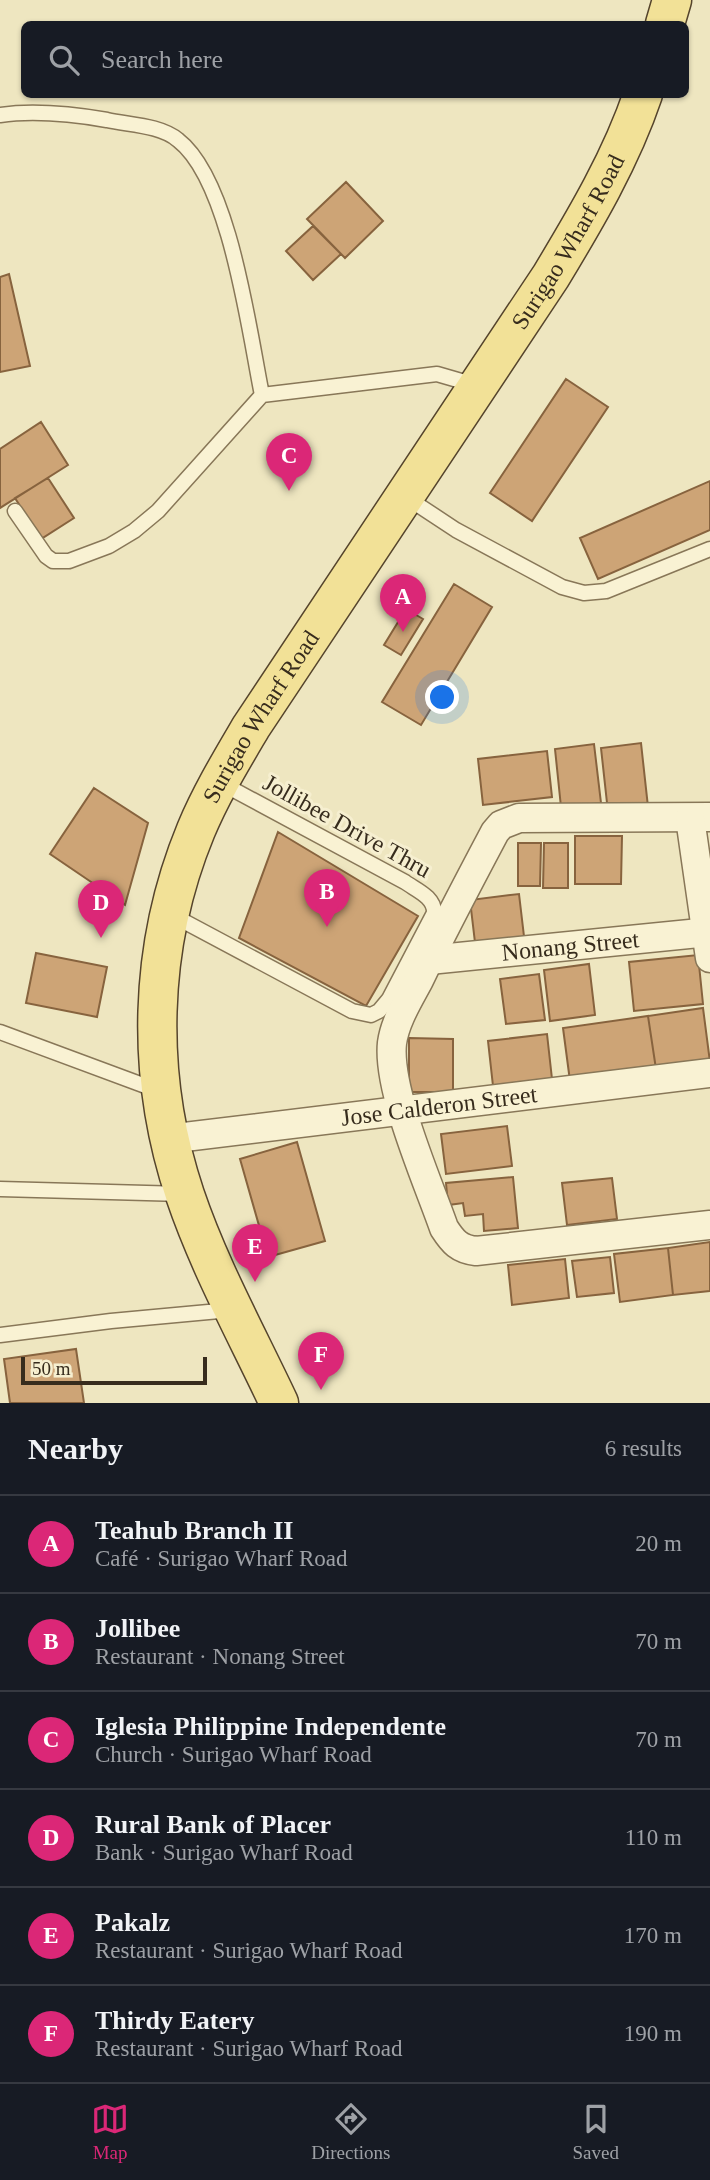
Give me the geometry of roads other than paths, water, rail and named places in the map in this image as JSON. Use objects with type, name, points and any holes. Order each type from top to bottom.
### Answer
[{"type":"main road","points":[[666,21],[672,0]]},
{"type":"main road","name":"Surigao Wharf Road","points":[[279,1403],[200,1236],[168,1139],[160,1092],[157,1001],[178,881],[196,830],[219,782],[259,715],[479,387],[587,217],[614,164],[641,98]]},
{"type":"street","points":[[709,941],[700,818],[510,820],[495,832],[398,1023],[392,1043],[393,1065],[403,1110],[444,1228],[452,1240],[464,1250],[476,1251],[710,1225]]},
{"type":"street","name":"Nonang Street","points":[[429,960],[709,941]]},
{"type":"street","name":"Jose Calderon Street","points":[[168,1139],[710,1073]]},
{"type":"lane","points":[[0,115],[53,113],[156,130],[177,138],[195,155],[208,177],[222,214],[262,396]]},
{"type":"lane","points":[[15,511],[46,556],[53,561],[69,561],[109,546],[134,531],[158,511],[262,396],[436,374],[479,387]]},
{"type":"lane","points":[[404,496],[456,530],[562,587],[584,593],[606,591],[710,549]]},
{"type":"lane","name":"Jollibee Drive Thru","points":[[170,915],[317,995],[363,1015],[379,1011],[388,999],[434,913],[430,899],[404,882],[219,782]]},
{"type":"lane","points":[[0,1032],[160,1092]]},
{"type":"lane","points":[[0,1189],[185,1195]]},
{"type":"lane","points":[[0,1335],[111,1321],[235,1310]]},
{"type":"place","name":"Iglesia Philippine Independente","points":[[289,491]]},
{"type":"place","name":"Teahub Branch II","points":[[403,632]]},
{"type":"place","name":"Jollibee","points":[[327,927]]},
{"type":"place","name":"Rural Bank of Placer","points":[[101,938]]},
{"type":"place","name":"Pakalz","points":[[255,1282]]},
{"type":"place","name":"Thirdy Eatery","points":[[321,1390]]}]
